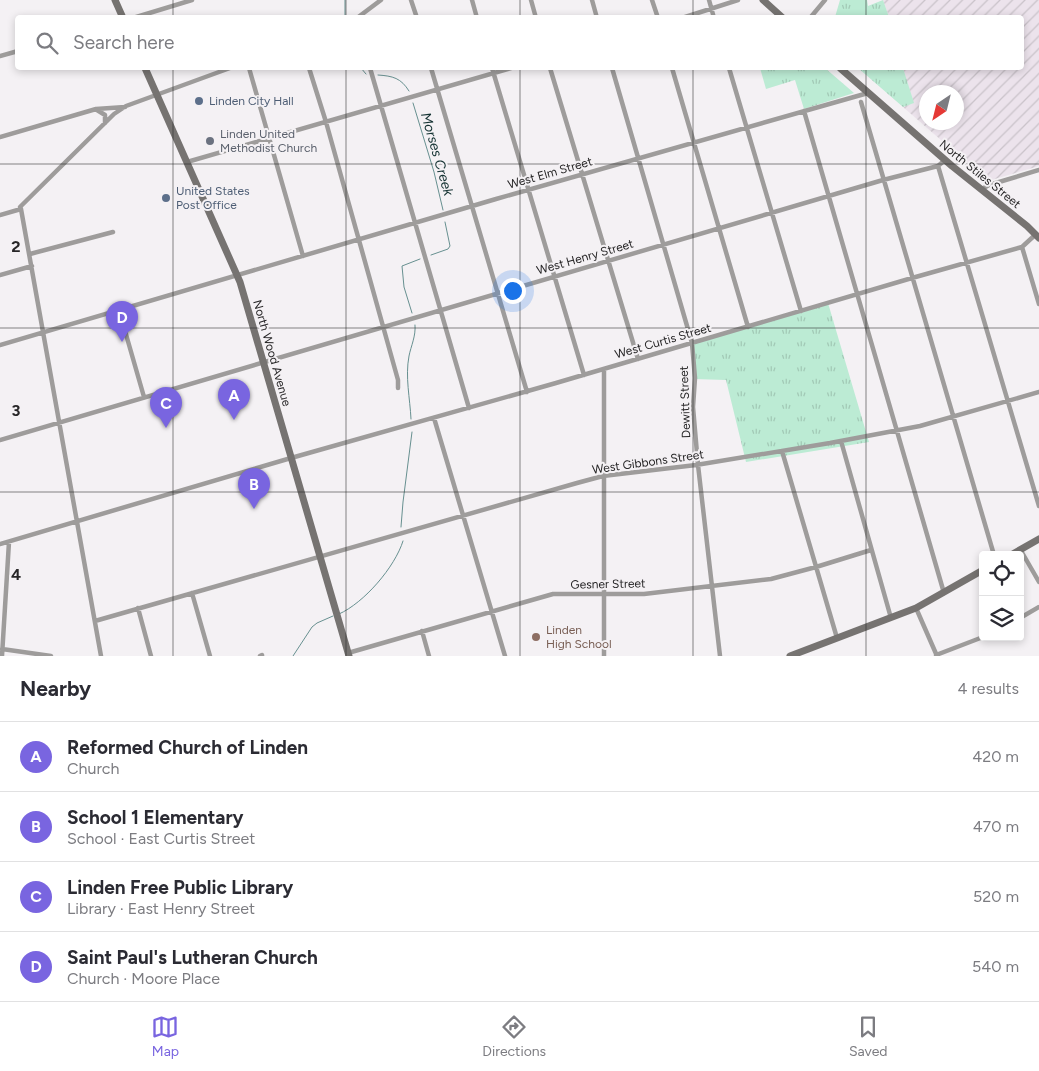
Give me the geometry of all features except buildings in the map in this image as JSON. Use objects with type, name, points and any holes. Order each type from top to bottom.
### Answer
[{"type":"main road","points":[[115,0],[122,15]]},
{"type":"main road","points":[[763,0],[780,15]]},
{"type":"main road","name":"North Wood Avenue","points":[[146,70],[237,276],[349,654]]},
{"type":"main road","name":"North Stiles Street","points":[[842,70],[945,160],[1037,236]]},
{"type":"main road","points":[[1017,551],[1039,539]]},
{"type":"main road","points":[[790,656],[916,608],[979,572]]},
{"type":"street","points":[[142,15],[192,0]]},
{"type":"street","points":[[361,15],[380,0]]},
{"type":"street","points":[[411,0],[416,15]]},
{"type":"street","points":[[472,0],[476,15]]},
{"type":"street","points":[[531,0],[535,15]]},
{"type":"street","points":[[592,0],[596,15]]},
{"type":"street","points":[[652,0],[657,15]]},
{"type":"street","points":[[709,0],[713,15]]},
{"type":"street","points":[[692,15],[738,0]]},
{"type":"street","points":[[812,15],[825,0]]},
{"type":"street","points":[[0,56],[15,52]]},
{"type":"street","points":[[0,137],[96,109],[126,106],[225,70]]},
{"type":"street","points":[[250,70],[303,256]]},
{"type":"street","points":[[310,70],[383,326],[398,380],[398,388]]},
{"type":"street","points":[[371,70],[469,408]]},
{"type":"street","points":[[432,70],[527,392]]},
{"type":"street","points":[[187,162],[438,89],[493,70],[584,375]]},
{"type":"street","points":[[551,70],[638,359]]},
{"type":"street","name":"Dewitt Street","points":[[613,70],[692,343],[695,378],[693,407],[698,465],[720,656]]},
{"type":"street","points":[[673,70],[748,327]]},
{"type":"street","points":[[730,70],[801,311]]},
{"type":"street","name":"West Elm Street","points":[[0,345],[582,174],[868,93]]},
{"type":"street","points":[[860,102],[993,551]]},
{"type":"street","points":[[0,215],[20,209],[114,114],[126,106]]},
{"type":"street","points":[[96,109],[104,115],[104,124]]},
{"type":"street","points":[[804,111],[944,592]]},
{"type":"street","points":[[945,160],[938,166],[1039,506]]},
{"type":"street","name":"West Henry Street","points":[[0,440],[554,276],[883,180],[938,166]]},
{"type":"street","points":[[982,190],[989,185],[1039,170]]},
{"type":"street","points":[[20,209],[30,254],[101,656]]},
{"type":"street","points":[[30,254],[113,232]]},
{"type":"street","name":"West Curtis Street","points":[[0,544],[1022,247],[1037,236]]},
{"type":"street","points":[[1022,247],[1039,304]]},
{"type":"street","points":[[0,275],[32,266]]},
{"type":"street","points":[[119,310],[144,397]]},
{"type":"street","points":[[604,369],[604,656]]},
{"type":"street","name":"West Gibbons Street","points":[[94,621],[603,476],[698,465],[840,441],[897,430],[1039,392]]},
{"type":"street","points":[[434,418],[505,656]]},
{"type":"street","points":[[840,441],[891,618]]},
{"type":"street","points":[[782,451],[837,638]]},
{"type":"street","points":[[2,656],[9,542]]},
{"type":"street","points":[[1020,549],[1039,582]]},
{"type":"street","name":"Gesner Street","points":[[349,654],[553,594],[644,594],[771,579],[871,550]]},
{"type":"street","points":[[192,593],[210,656]]},
{"type":"street","points":[[1024,616],[1039,607]]},
{"type":"street","points":[[138,608],[151,656]]},
{"type":"street","points":[[916,608],[936,656],[979,639]]},
{"type":"street","points":[[422,631],[429,656]]},
{"type":"street","points":[[2,649],[51,656]]},
{"type":"shaded area","points":[[883,0],[1039,0],[1039,166],[988,181],[929,130],[964,130],[964,85],[919,85],[919,121],[903,107],[913,103],[904,70],[1024,70],[1024,15],[888,15]]},
{"type":"green space","points":[[840,0],[867,0],[868,6],[883,0],[888,15],[836,15]]},
{"type":"green space","points":[[761,70],[827,70],[854,93],[804,109],[795,80],[766,89]]},
{"type":"green space","points":[[860,70],[904,70],[914,103],[903,107]]},
{"type":"green space","points":[[828,303],[869,442],[746,462],[726,380],[693,379],[691,341]]},
{"type":"waterway","name":"Morses Creek","points":[[345,0],[345,15]]},
{"type":"waterway","name":"Morses Creek","points":[[363,70],[366,74]]},
{"type":"waterway","name":"Morses Creek","points":[[378,75],[396,78],[409,91]]},
{"type":"waterway","name":"Morses Creek","points":[[413,103],[434,172],[443,210]]},
{"type":"waterway","name":"Morses Creek","points":[[431,255],[448,249],[450,246],[445,222]]},
{"type":"waterway","name":"Morses Creek","points":[[412,313],[404,287],[402,266],[420,259]]},
{"type":"waterway","name":"Morses Creek","points":[[411,419],[407,372],[415,325]]},
{"type":"waterway","name":"Morses Creek","points":[[401,527],[412,432]]},
{"type":"waterway","name":"Morses Creek","points":[[339,614],[358,602],[386,573],[403,541]]},
{"type":"waterway","name":"Morses Creek","points":[[293,656],[312,627],[333,616]]},
{"type":"place","name":"Linden City Hall","points":[[199,101]]},
{"type":"place","name":"Linden United Methodist Church","points":[[210,141]]},
{"type":"place","name":"United States Post Office","points":[[166,198]]},
{"type":"place","name":"Saint Paul's Lutheran Church","points":[[122,342]]},
{"type":"place","name":"Reformed Church of Linden","points":[[234,420]]},
{"type":"place","name":"Linden Free Public Library","points":[[166,428]]},
{"type":"place","name":"School 1 Elementary","points":[[254,509]]},
{"type":"place","name":"Linden High School","points":[[536,637]]}]
